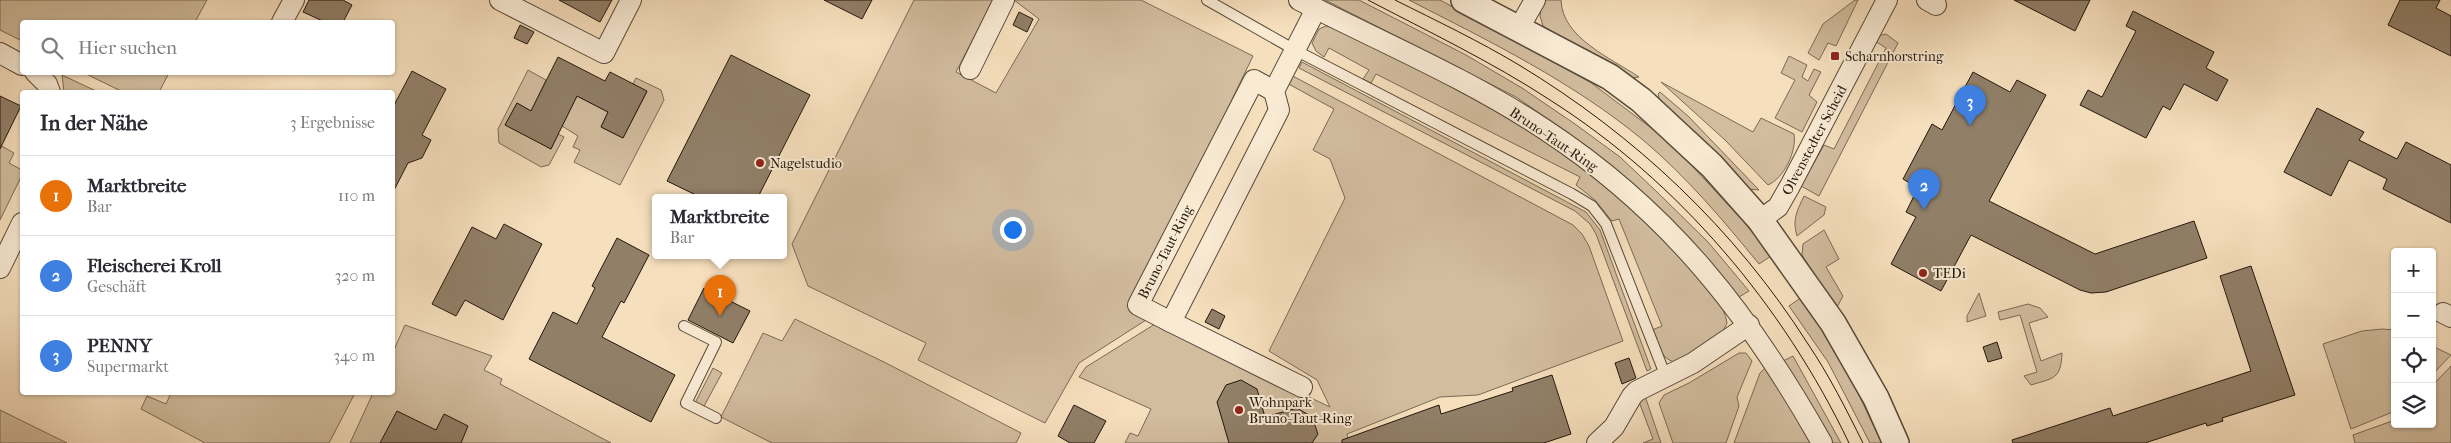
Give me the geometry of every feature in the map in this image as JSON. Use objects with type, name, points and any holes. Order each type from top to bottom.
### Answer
[{"type":"street","points":[[283,20],[294,0]]},
{"type":"street","points":[[500,0],[604,53],[631,0]]},
{"type":"street","points":[[970,69],[1004,0]]},
{"type":"street","points":[[1464,0],[1605,73],[1631,92],[1694,148],[1760,220],[1837,331],[1879,404],[1896,443]]},
{"type":"street","points":[[1520,28],[1534,0]]},
{"type":"street","name":"Olvenstedter Scheid","points":[[1760,220],[1778,207],[1887,0]]},
{"type":"street","name":"Bruno-Taut-Ring","points":[[1302,387],[1138,304],[1254,80],[1274,91],[1295,50],[1307,4],[1474,88],[1558,138],[1620,186],[1669,230],[1713,278],[1749,324],[1822,443]]},
{"type":"street","points":[[0,53],[20,64]]},
{"type":"street","points":[[38,75],[47,84],[49,90]]},
{"type":"street","points":[[1171,322],[1279,110],[1274,91]]},
{"type":"street","points":[[0,268],[20,227]]},
{"type":"street","points":[[1597,443],[1614,427],[1634,394],[1693,363],[1749,324]]},
{"type":"lane","points":[[1207,0],[1295,50],[1592,206],[1606,224],[1666,377]]},
{"type":"lane","points":[[684,326],[716,342],[686,403],[716,418]]},
{"type":"shaded area","points":[[0,0],[207,0],[196,20],[20,20],[20,40],[0,30]]},
{"type":"shaded area","points":[[914,0],[993,0],[956,72],[996,93],[1039,19],[1014,0],[1141,0],[1253,56],[1130,311],[1146,320],[1079,363],[1045,423],[918,360],[926,343],[808,286],[792,244]]},
{"type":"shaded area","points":[[1325,0],[1359,0],[1466,55],[1522,88],[1575,124],[1620,157],[1656,191],[1708,242],[1749,291],[1739,297],[1698,249],[1611,167],[1567,132],[1516,97]]},
{"type":"shaded area","points":[[1409,0],[1440,0],[1590,82],[1670,142],[1744,222],[1771,256],[1759,264],[1690,184],[1659,154],[1588,99],[1530,64]]},
{"type":"shaded area","points":[[1542,0],[1561,0],[1563,13],[1579,36],[1590,46],[1639,77],[1630,78],[1543,26],[1540,16]]},
{"type":"shaded area","points":[[1855,0],[1858,0],[1836,46],[1828,43],[1819,60],[1808,53],[1823,24]]},
{"type":"shaded area","points":[[1326,26],[1348,34],[1471,97],[1556,148],[1596,177],[1633,208],[1668,242],[1712,294],[1726,317],[1727,323],[1720,337],[1674,362],[1665,357],[1652,330],[1662,326],[1619,219],[1612,221],[1595,200],[1576,185],[1580,177],[1376,74],[1371,83],[1363,79],[1369,70],[1329,48],[1324,57],[1316,51],[1312,43],[1319,29]]},
{"type":"shaded area","points":[[1886,34],[1898,43],[1819,196],[1801,186],[1824,145],[1834,149],[1886,48],[1875,41],[1877,36]]},
{"type":"shaded area","points":[[1789,56],[1807,65],[1802,77],[1808,81],[1814,69],[1821,72],[1809,95],[1817,102],[1802,132],[1775,118],[1795,80],[1781,73]]},
{"type":"shaded area","points":[[1302,62],[1586,212],[1600,230],[1651,369],[1647,371],[1596,234],[1590,224],[1575,211],[1299,68]]},
{"type":"shaded area","points":[[528,70],[546,80],[531,111],[517,103],[505,125],[551,149],[558,134],[564,137],[549,165],[541,167],[499,143],[498,129]]},
{"type":"shaded area","points":[[1289,74],[1573,225],[1582,234],[1589,246],[1623,341],[1478,395],[1440,397],[1347,434],[1349,443],[1125,443],[1130,433],[1138,436],[1151,409],[1079,377],[1086,367],[1155,324],[1330,407],[1317,380],[1269,351],[1345,198],[1330,159],[1313,150],[1334,109],[1285,82]]},
{"type":"shaded area","points":[[62,75],[94,90],[64,90]]},
{"type":"shaded area","points":[[88,75],[168,75],[160,90],[119,90]]},
{"type":"shaded area","points":[[636,78],[661,90],[664,100],[620,185],[574,162],[580,150],[573,147],[578,136],[562,126],[577,96],[608,112],[601,127],[623,138],[647,92],[633,84]]},
{"type":"shaded area","points":[[1661,82],[1753,132],[1761,118],[1794,134],[1791,156],[1784,170],[1768,185],[1725,140]]},
{"type":"shaded area","points":[[1660,92],[1688,116],[1759,190],[1748,189],[1660,101],[1658,94]]},
{"type":"shaded area","points":[[0,145],[14,153],[9,163],[20,169],[20,179],[0,220]]},
{"type":"shaded area","points":[[1804,196],[1826,207],[1824,215],[1797,236],[1795,220]]},
{"type":"shaded area","points":[[1824,230],[1839,259],[1826,267],[1843,296],[1836,309],[1802,255],[1803,244]]},
{"type":"shaded area","points":[[1979,293],[1986,316],[1967,322],[1967,316]]},
{"type":"shaded area","points":[[1802,297],[1840,356],[1882,443],[1870,443],[1828,362],[1789,306]]},
{"type":"shaded area","points":[[2028,304],[2040,308],[2048,317],[2029,323],[2041,361],[2062,353],[2058,373],[2050,379],[2031,385],[2024,376],[2037,372],[2020,315],[2000,320],[1998,312]]},
{"type":"shaded area","points":[[795,319],[886,363],[1021,433],[1016,443],[772,443],[721,417],[763,333],[782,341]]},
{"type":"shaded area","points":[[405,325],[492,356],[484,370],[502,379],[500,384],[611,443],[350,443],[372,395],[395,395],[395,348]]},
{"type":"shaded area","points":[[2391,330],[2391,413],[2351,429],[2323,344],[2362,331]]},
{"type":"shaded area","points":[[2436,348],[2451,355],[2436,371]]},
{"type":"shaded area","points":[[1739,353],[1746,353],[1752,361],[1737,397],[1739,406],[1726,443],[1673,443],[1659,403],[1664,395],[1689,383]]},
{"type":"shaded area","points":[[1793,356],[1841,443],[1830,443],[1783,361]]},
{"type":"shaded area","points":[[2451,366],[2451,443],[2355,443],[2353,435],[2391,421],[2391,428],[2436,428],[2436,382]]},
{"type":"shaded area","points":[[1766,367],[1815,443],[1734,443],[1760,373]]},
{"type":"shaded area","points":[[713,368],[722,373],[703,408],[695,403]]},
{"type":"shaded area","points":[[1644,393],[1661,443],[1643,443],[1653,439],[1638,399]]},
{"type":"shaded area","points":[[170,395],[354,395],[329,443],[205,443],[141,409],[147,396],[166,404]]},
{"type":"shaded area","points":[[0,410],[67,443],[0,443]]},
{"type":"building","points":[[309,0],[343,0],[352,5],[344,20],[321,20],[303,12]]},
{"type":"building","points":[[559,0],[612,0],[600,22]]},
{"type":"building","points":[[824,0],[872,0],[862,19]]},
{"type":"building","points":[[2014,0],[2090,0],[2075,31]]},
{"type":"building","points":[[2400,0],[2440,0],[2436,8],[2451,16],[2451,56],[2388,25]]},
{"type":"building","points":[[2133,11],[2214,52],[2206,68],[2228,80],[2217,101],[2184,84],[2170,110],[2163,106],[2146,138],[2080,105],[2088,90],[2102,97],[2136,31],[2126,26]]},
{"type":"building","points":[[1019,12],[1033,19],[1027,32],[1013,25]]},
{"type":"building","points":[[520,25],[534,32],[527,44],[514,38]]},
{"type":"building","points":[[731,55],[810,95],[760,194],[694,194],[667,181]]},
{"type":"building","points":[[558,57],[605,81],[610,72],[647,91],[623,138],[601,127],[608,112],[577,96],[551,149],[505,125],[517,103],[531,111]]},
{"type":"building","points":[[412,71],[446,89],[422,135],[431,140],[422,158],[408,163],[395,188],[395,103]]},
{"type":"building","points":[[1973,72],[2010,92],[2017,80],[2046,95],[1989,201],[2095,254],[2194,221],[2207,258],[2106,292],[2091,293],[2080,290],[1971,235],[1941,291],[1891,264],[1916,217],[1906,212],[1918,188],[1903,179],[1932,124],[1942,130]]},
{"type":"building","points":[[0,96],[20,106],[20,108],[0,149]]},
{"type":"building","points":[[2317,108],[2364,132],[2359,140],[2397,159],[2406,142],[2451,165],[2451,223],[2383,189],[2387,179],[2349,160],[2331,196],[2284,172]]},
{"type":"building","points":[[504,224],[542,244],[503,320],[465,300],[456,316],[432,304],[472,227],[496,239]]},
{"type":"building","points":[[617,238],[649,255],[624,303],[621,301],[602,337],[675,375],[651,422],[529,359],[553,312],[577,324],[595,288],[592,286]]},
{"type":"building","points":[[2251,266],[2295,395],[2222,418],[2223,421],[2207,426],[2206,423],[2145,443],[2013,443],[2012,440],[2110,408],[2113,416],[2251,371],[2220,276]]},
{"type":"building","points":[[704,288],[750,311],[733,343],[688,320]]},
{"type":"building","points":[[1212,309],[1225,316],[1219,329],[1205,322]]},
{"type":"building","points":[[1997,342],[2002,358],[1988,362],[1983,347]]},
{"type":"building","points":[[1629,358],[1636,378],[1622,384],[1615,363]]},
{"type":"building","points":[[1552,375],[1571,434],[1544,443],[1342,443],[1342,440],[1439,405],[1441,414],[1513,391],[1512,388]]},
{"type":"building","name":"Wohnpark Bruno-Taut-Ring","points":[[1241,380],[1257,389],[1265,417],[1297,408],[1312,417],[1318,434],[1312,443],[1229,443],[1217,402],[1226,385]]},
{"type":"building","points":[[1074,405],[1106,421],[1094,443],[1070,443],[1058,436]]},
{"type":"building","points":[[397,411],[436,430],[444,414],[468,426],[461,443],[380,443]]},
{"type":"tram line","points":[[1368,0],[1528,86],[1597,133],[1642,169],[1684,208],[1723,250],[1759,295],[1793,343],[1849,443]]},
{"type":"tram line","points":[[1395,0],[1489,48],[1562,92],[1603,122],[1680,188],[1715,224],[1779,302],[1823,368],[1863,443]]},
{"type":"place","name":"Scharnhorstring","points":[[1835,56]]},
{"type":"place","name":"PENNY","points":[[1970,126]]},
{"type":"place","name":"Nagelstudio","points":[[760,163]]},
{"type":"place","name":"Fleischerei Kroll","points":[[1924,210]]},
{"type":"place","name":"TEDi","points":[[1923,273]]},
{"type":"place","name":"Marktbreite","points":[[720,316]]},
{"type":"place","name":"Wohnpark Bruno-Taut-Ring","points":[[1239,410]]}]
